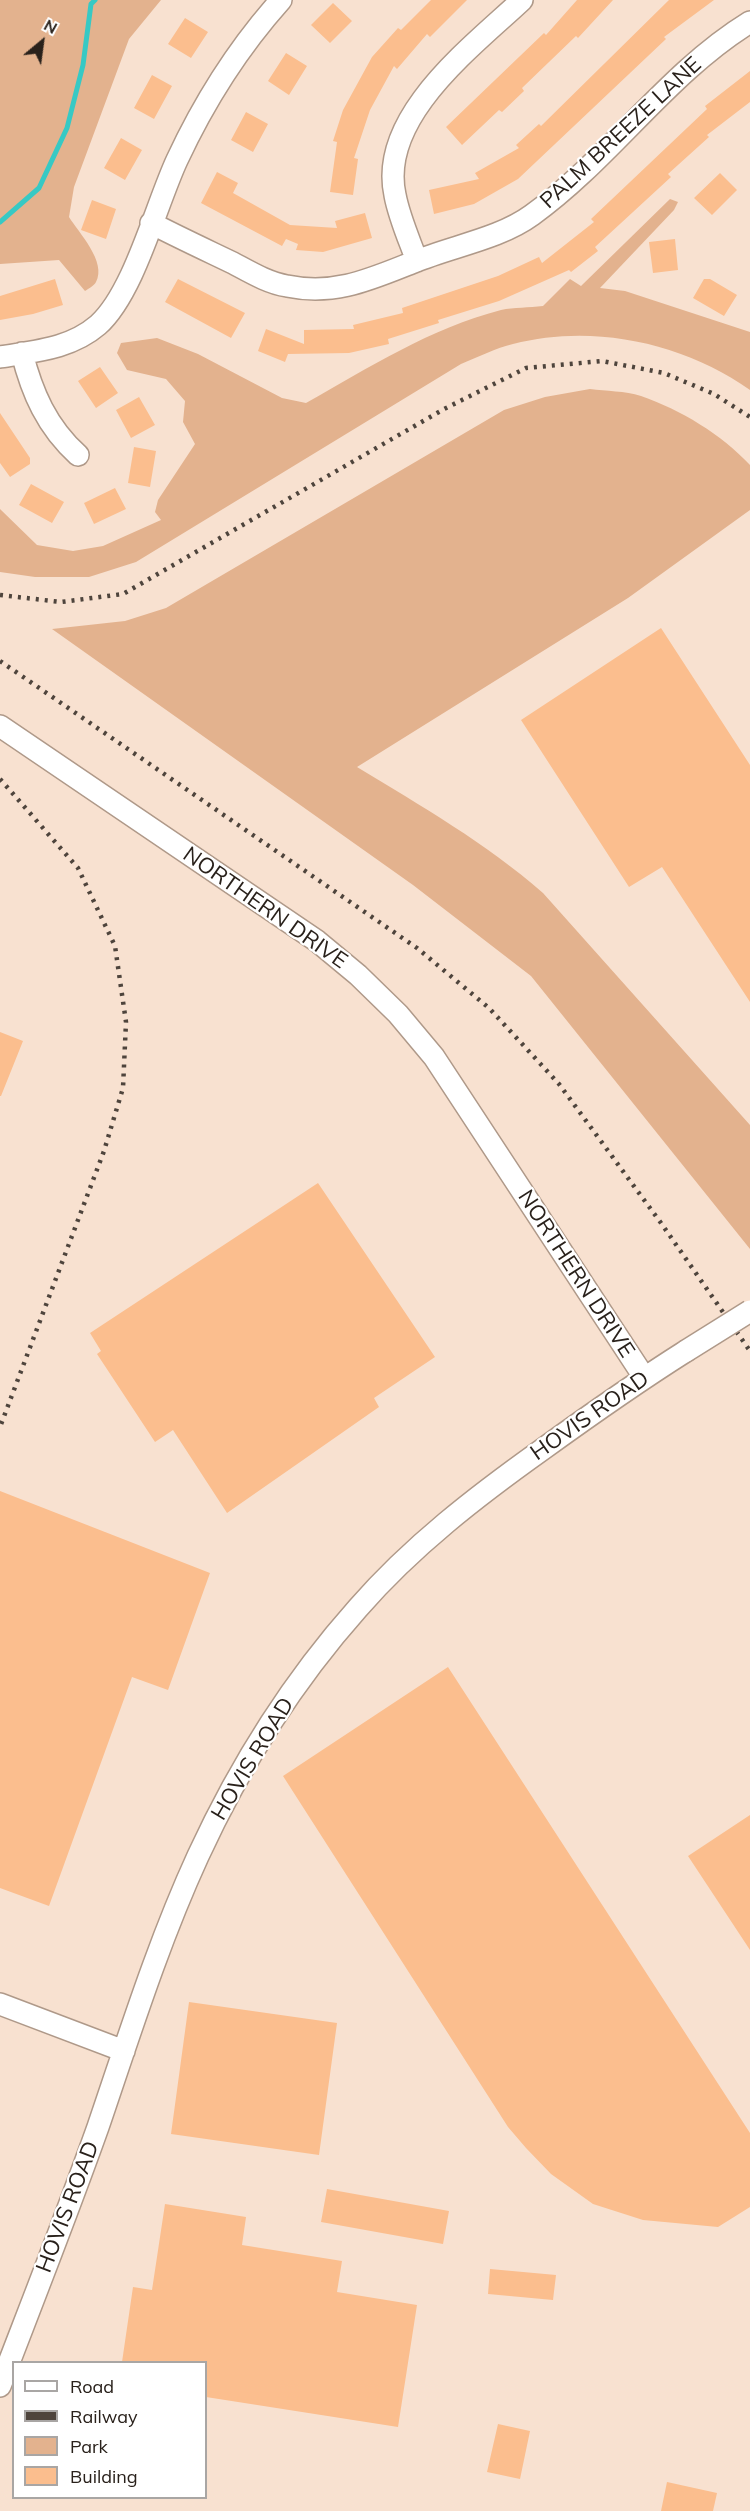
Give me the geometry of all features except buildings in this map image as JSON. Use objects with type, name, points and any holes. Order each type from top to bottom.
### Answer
[{"type":"street","points":[[0,357],[57,348],[82,337],[100,323],[125,285],[139,257],[176,162],[204,106],[238,54],[281,0]]},
{"type":"street","points":[[417,261],[394,194],[394,170],[411,113],[431,87],[522,0]]},
{"type":"street","name":"PALM BREEZE LANE","points":[[151,223],[261,277],[286,286],[323,290],[364,283],[501,230],[531,216],[568,186],[686,71],[727,36],[750,22]]},
{"type":"street","points":[[22,353],[29,382],[48,422],[78,455]]},
{"type":"street","name":"NORTHERN DRIVE","points":[[0,726],[317,941],[358,975],[398,1014],[450,1080],[644,1377]]},
{"type":"street","name":"HOVIS ROAD","points":[[0,2386],[96,2132],[170,1923],[198,1856],[269,1726],[311,1666],[364,1601],[436,1530],[490,1487],[644,1377],[750,1311]]},
{"type":"street","points":[[0,2004],[124,2050]]},
{"type":"green space","points":[[0,0],[161,0],[129,39],[74,187],[69,217],[90,248],[98,266],[96,282],[85,291],[59,260],[0,264]]},
{"type":"green space","points":[[670,199],[678,202],[674,210],[600,288],[625,291],[750,332],[750,390],[696,360],[667,349],[637,342],[606,337],[574,336],[543,338],[513,344],[461,364],[136,562],[89,577],[35,577],[0,572],[0,509],[37,545],[73,551],[103,546],[161,520],[155,512],[158,500],[195,444],[183,422],[185,401],[166,379],[127,370],[117,353],[121,343],[157,338],[198,354],[282,398],[306,403],[400,350],[450,327],[501,310],[543,306],[570,279],[581,286]]},
{"type":"green space","points":[[590,389],[641,396],[671,408],[713,433],[750,465],[750,510],[628,598],[357,767],[476,841],[543,893],[750,1125],[750,1249],[531,976],[413,885],[52,629],[125,621],[166,608],[504,410],[545,397]]},
{"type":"waterway","points":[[0,222],[39,188],[67,128],[83,65],[91,4],[95,0]]},
{"type":"railway","points":[[0,595],[61,602],[123,594],[444,409],[526,368],[602,361],[664,373],[714,394],[750,417]]},
{"type":"railway","points":[[0,661],[417,948],[489,1008],[559,1084],[661,1223],[750,1351]]},
{"type":"railway","points":[[0,779],[78,868],[115,946],[126,1022],[123,1088],[104,1151],[0,1427]]}]
